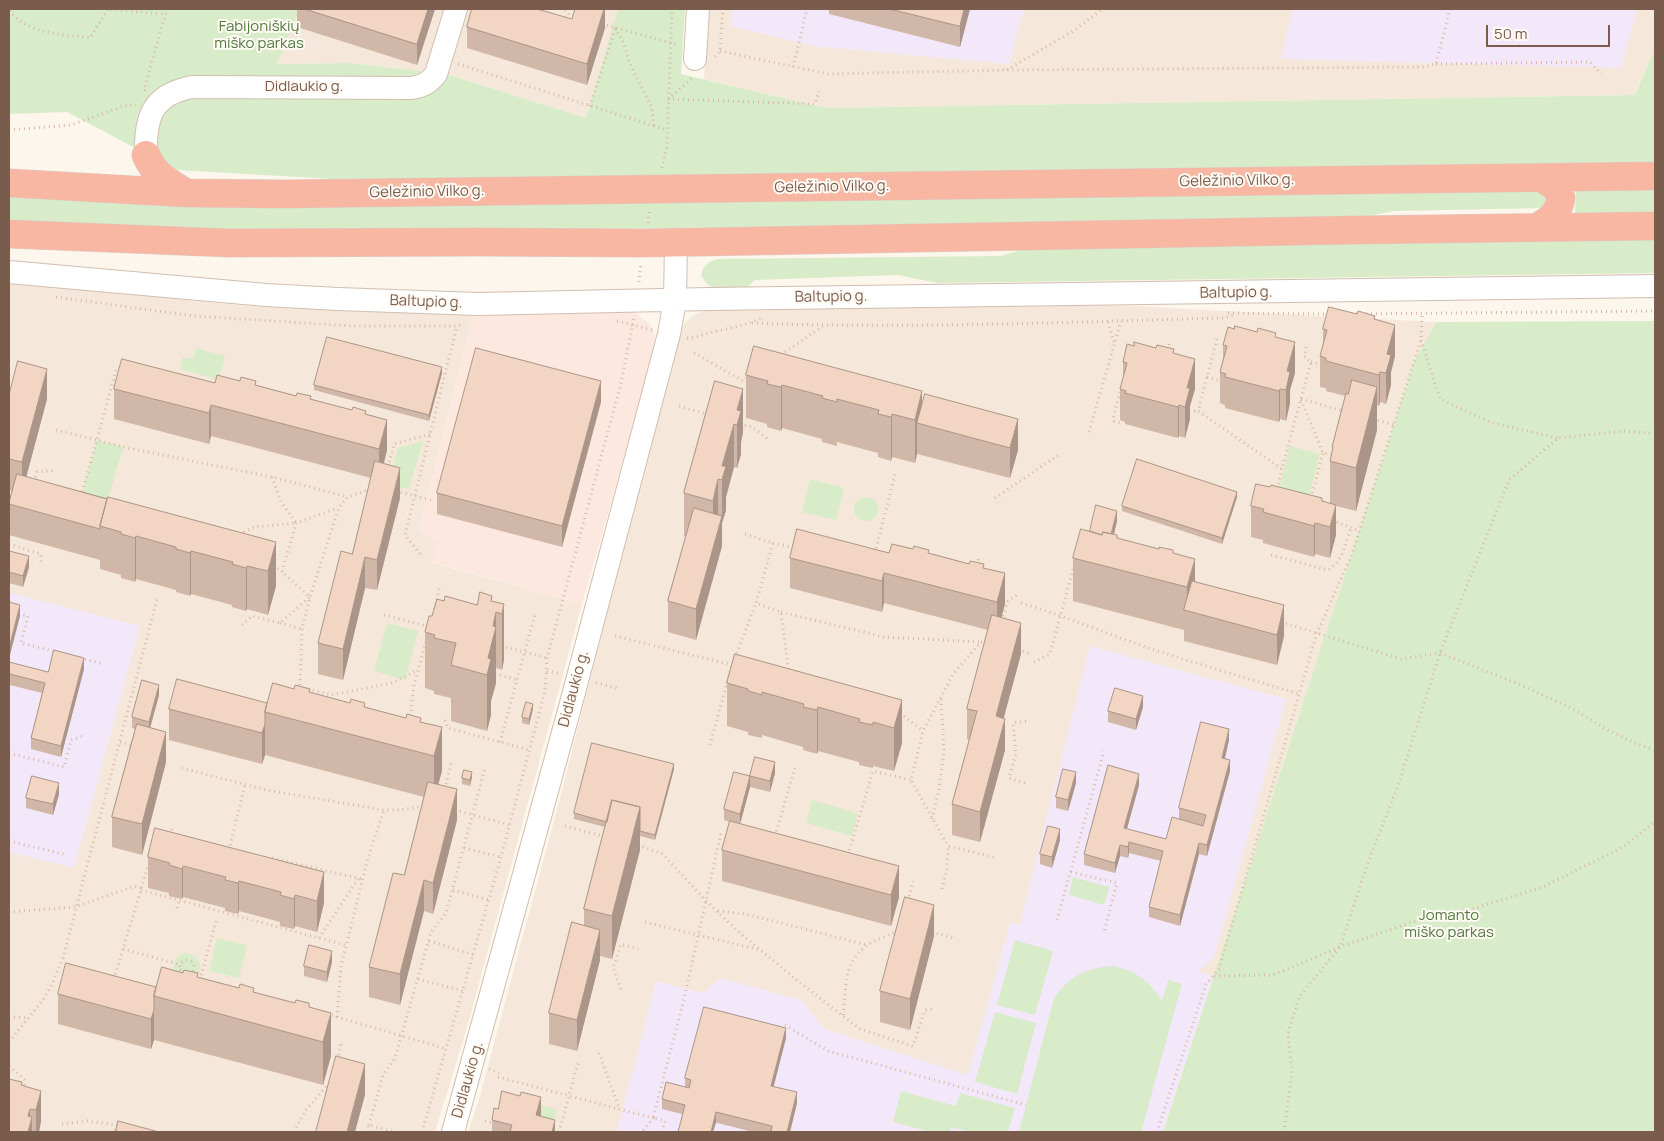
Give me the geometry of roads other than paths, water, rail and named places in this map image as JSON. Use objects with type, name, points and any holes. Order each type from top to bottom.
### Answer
[{"type":"highway","points":[[104,189],[135,171],[146,155]]},
{"type":"highway","points":[[146,155],[151,168],[186,193]]},
{"type":"highway","name":"Geležinio Vilko g.","points":[[9,184],[186,193],[302,193],[1655,176]]},
{"type":"highway","points":[[1536,228],[1556,214],[1561,198],[1558,189],[1541,177]]},
{"type":"highway","points":[[9,234],[229,243],[676,243],[1655,226]]},
{"type":"street","name":"Didlaukio g.","points":[[146,155],[146,135],[149,119],[157,105],[167,95],[177,90],[192,87],[412,88],[421,86],[430,81],[436,74],[456,9]]},
{"type":"street","points":[[696,54],[698,9]]},
{"type":"street","name":"Didlaukio g.","points":[[453,1132],[569,711],[669,334],[675,300],[676,243]]},
{"type":"street","name":"Baltupio g.","points":[[9,272],[266,295],[478,304],[1655,286]]},
{"type":"park label","name":"Fabijoniškių miško parkas","points":[[259,36]]},
{"type":"park label","name":"Jomanto miško parkas","points":[[1449,924]]}]
